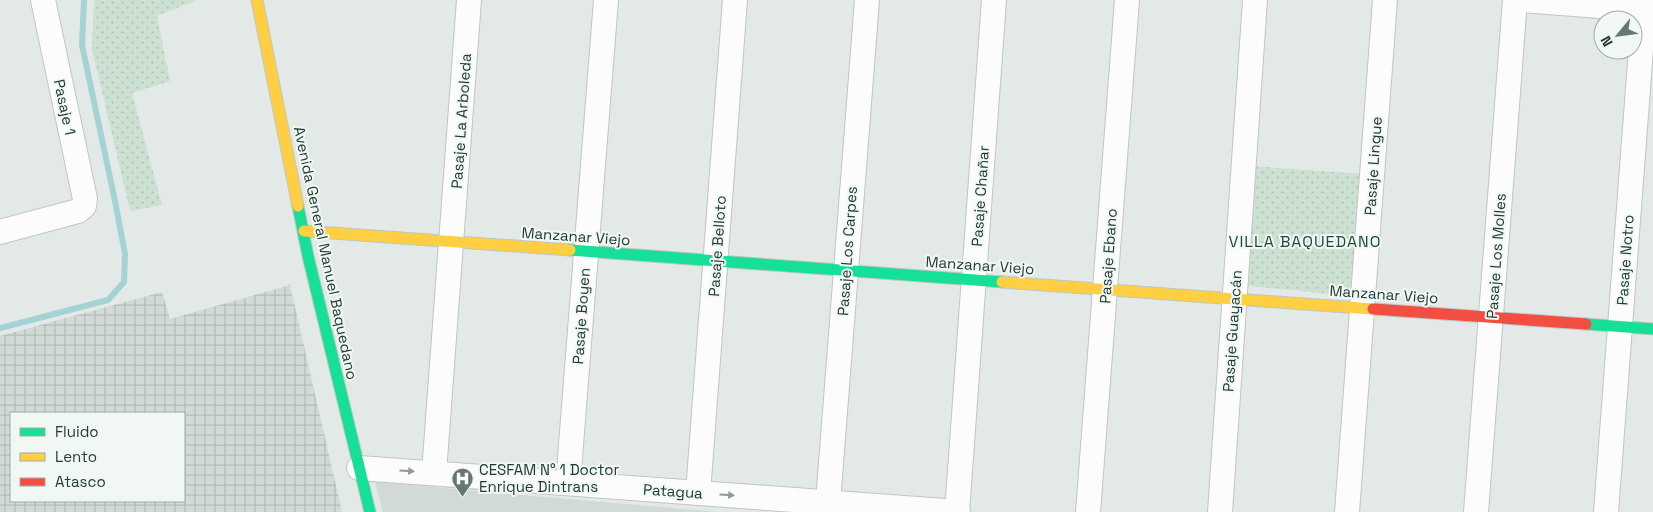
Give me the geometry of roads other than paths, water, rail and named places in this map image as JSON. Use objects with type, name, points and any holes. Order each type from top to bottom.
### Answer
[{"type":"street","name":"Pasaje 1","points":[[0,232],[78,211],[84,206],[85,199],[43,0]]},
{"type":"street","name":"Avenida General Manuel Baquedano","points":[[257,0],[308,256],[370,512]]},
{"type":"street","name":"Pasaje La Arboleda","points":[[434,473],[469,0]]},
{"type":"street","name":"Pasaje Boyen","points":[[568,483],[606,0]]},
{"type":"street","name":"Pasaje Belloto","points":[[698,493],[735,0]]},
{"type":"street","name":"Pasaje Los Carpes","points":[[828,502],[867,0]]},
{"type":"street","name":"Pasaje Chañar","points":[[958,512],[994,0]]},
{"type":"street","name":"Pasaje Ebano","points":[[1088,512],[1127,0]]},
{"type":"street","name":"Pasaje Guayacán","points":[[1220,512],[1255,0]]},
{"type":"street","name":"Pasaje Lingue","points":[[1347,512],[1385,0]]},
{"type":"street","name":"Pasaje Los Molles","points":[[1476,512],[1515,0]]},
{"type":"street","points":[[1521,0],[1648,9]]},
{"type":"street","name":"Pasaje Notro","points":[[1606,512],[1648,9]]},
{"type":"street","name":"Manzanar Viejo","points":[[304,231],[1653,329]]},
{"type":"street","name":"Patagua","points":[[359,468],[958,512]]},
{"type":"waterway","points":[[0,328],[108,300],[124,282],[125,254],[82,45],[84,0]]},
{"type":"place","name":"CESFAM N° 1 Doctor Enrique Dintrans","points":[[463,497]]},
{"type":"district","name":"VILLA BAQUEDANO","points":[[1305,241]]}]
